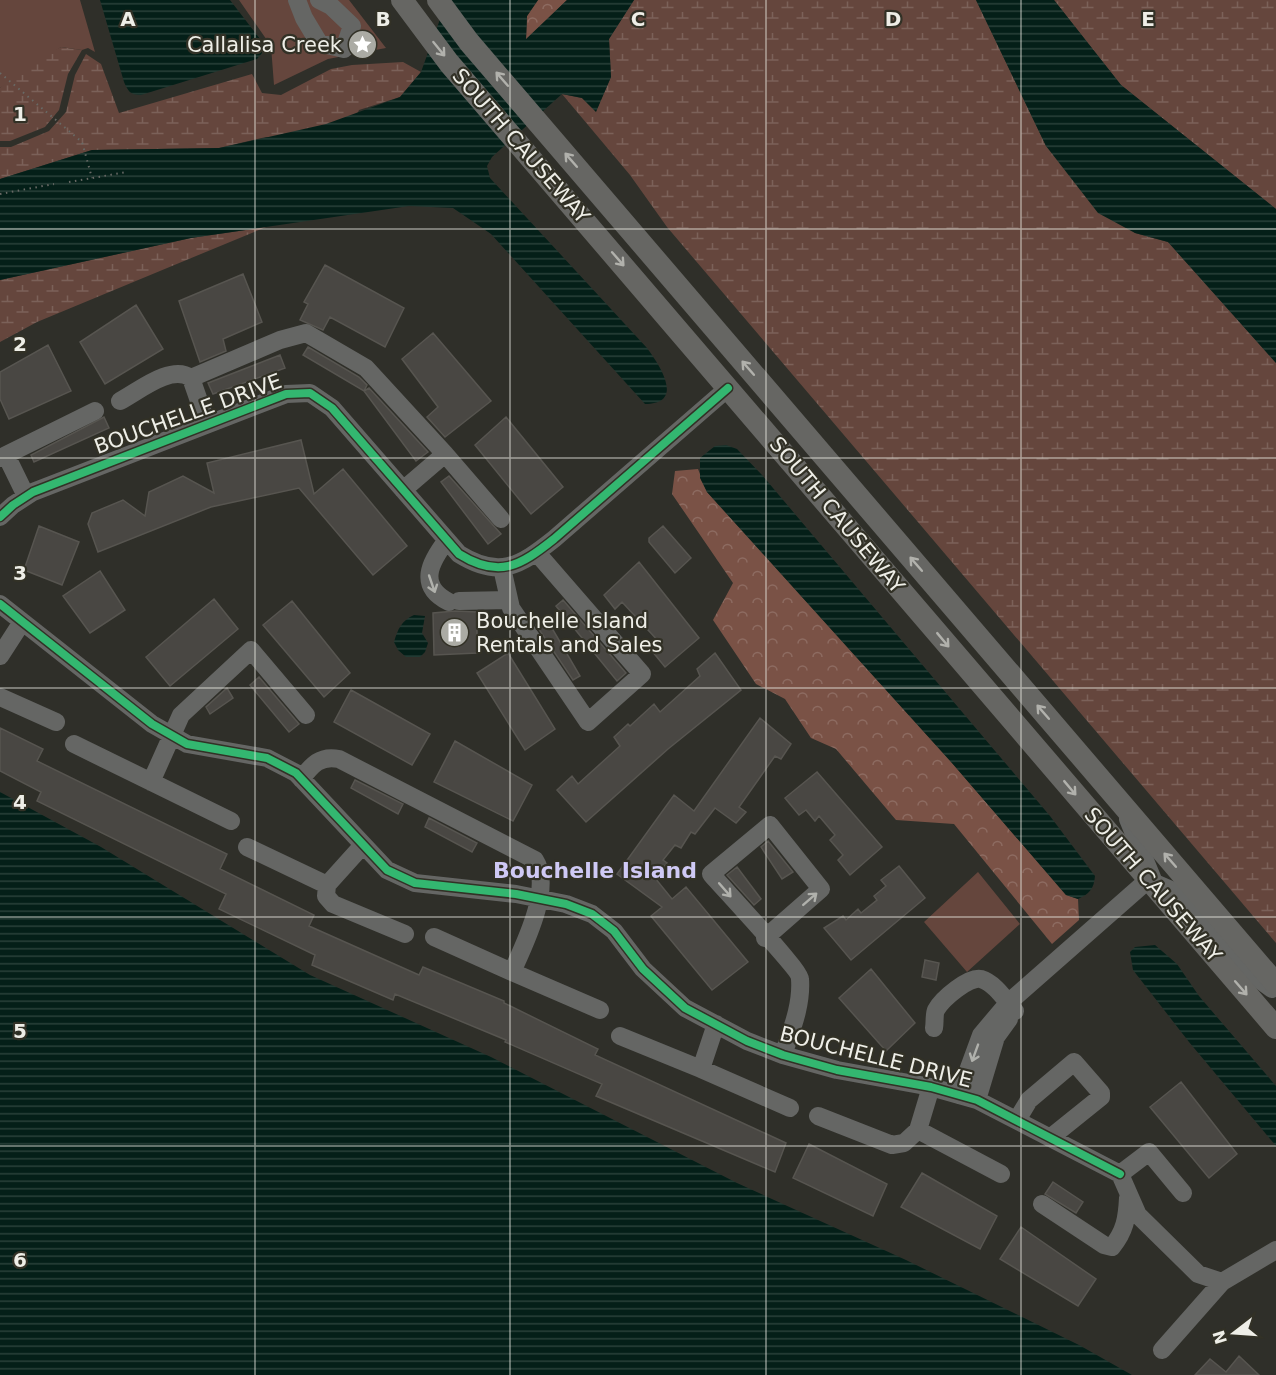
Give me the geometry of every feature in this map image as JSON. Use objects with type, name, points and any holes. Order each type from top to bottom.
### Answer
[{"type":"main road","name":"SOUTH CAUSEWAY","points":[[438,0],[469,42],[1276,984]]},
{"type":"main road","name":"SOUTH CAUSEWAY","points":[[403,1],[431,40],[517,142],[1276,1028]]},
{"type":"main road","points":[[679,286],[720,353],[728,388],[737,388],[758,398],[826,477],[868,508]]},
{"type":"street","points":[[297,0],[304,18],[319,43],[344,49],[352,26],[331,6],[320,0]]},
{"type":"street","points":[[191,378],[280,340],[306,333],[366,368],[501,519]]},
{"type":"street","points":[[120,401],[172,373],[185,374],[191,378],[207,424]]},
{"type":"street","points":[[537,553],[642,674],[588,722],[511,608],[502,568],[526,561],[537,553],[728,388]]},
{"type":"street","name":"BOUCHELLE DRIVE","points":[[0,517],[26,496],[286,394],[310,393],[332,408],[459,554],[476,564],[502,568]]},
{"type":"street","points":[[26,496],[3,457],[95,411]]},
{"type":"street","points":[[403,490],[444,454]]},
{"type":"street","points":[[447,540],[433,559],[429,576],[438,596],[454,601],[509,600]]},
{"type":"street","name":"BOUCHELLE DRIVE","points":[[0,604],[79,664],[152,724],[171,735],[188,744],[267,758],[296,773],[387,870],[415,883],[538,898],[566,904],[592,914],[614,932],[643,969],[685,1008],[716,1024],[783,1055],[837,1070],[931,1087],[977,1100],[1120,1174]]},
{"type":"street","points":[[0,656],[22,622]]},
{"type":"street","points":[[151,782],[181,716],[251,650],[306,715]]},
{"type":"street","points":[[0,697],[56,722]]},
{"type":"street","points":[[74,744],[231,821]]},
{"type":"street","points":[[301,779],[315,762],[323,758],[339,759],[535,860],[541,874],[538,898],[532,926],[512,972]]},
{"type":"street","points":[[1119,800],[1153,883],[1185,896],[1250,973],[1276,992]]},
{"type":"street","points":[[765,938],[821,889],[770,825],[711,874],[765,938],[785,954],[800,976],[799,1005],[783,1055]]},
{"type":"street","points":[[363,845],[327,885],[326,896],[333,904],[405,934]]},
{"type":"street","points":[[247,847],[327,885]]},
{"type":"street","points":[[959,1095],[981,1035],[1153,883]]},
{"type":"street","points":[[434,937],[600,1010]]},
{"type":"street","points":[[934,1028],[936,1010],[956,989],[971,980],[980,979],[990,984],[1012,1008]]},
{"type":"street","points":[[977,1100],[996,1037],[1012,1008]]},
{"type":"street","points":[[701,1069],[716,1024]]},
{"type":"street","points":[[620,1036],[790,1108]]},
{"type":"street","points":[[1017,1120],[1029,1100],[1074,1062],[1101,1093],[1101,1096],[1050,1138]]},
{"type":"street","points":[[818,1116],[892,1145],[904,1143],[918,1130],[931,1087]]},
{"type":"street","points":[[918,1130],[1001,1174]]},
{"type":"street","points":[[1183,1193],[1149,1152],[1120,1174],[1128,1198],[1137,1215],[1198,1274],[1222,1282]]},
{"type":"street","points":[[1042,1204],[1104,1245],[1112,1247],[1123,1234],[1128,1218],[1128,1198]]},
{"type":"street","points":[[1162,1350],[1222,1282],[1276,1250]]},
{"type":"path","points":[[0,73],[82,142],[92,178]]},
{"type":"path","points":[[69,182],[127,172]]},
{"type":"path","points":[[0,194],[54,184]]},
{"type":"green space","points":[[0,0],[80,0],[95,52],[88,48],[82,50],[61,47],[0,88]]},
{"type":"green space","points":[[239,0],[349,0],[386,48],[328,59],[274,85],[271,46]]},
{"type":"green space","points":[[538,0],[567,0],[526,40],[527,16]]},
{"type":"green space","points":[[634,0],[976,0],[1046,146],[1135,233],[1168,242],[1276,363],[1276,943],[667,227],[630,175],[562,94],[582,98],[596,111],[611,77],[609,39]]},
{"type":"green space","points":[[1054,0],[1276,0],[1276,209],[1121,85]]},
{"type":"green space","points":[[61,47],[82,50],[68,74],[59,110],[45,127],[10,141],[0,141],[0,88],[27,64]]},
{"type":"green space","points":[[86,54],[101,64],[119,113],[252,74],[262,93],[281,95],[331,69],[352,65],[403,62],[421,72],[400,97],[359,110],[346,136],[266,137],[219,148],[92,150],[0,179],[0,147],[11,147],[49,131],[66,112],[75,75]]},
{"type":"green space","points":[[266,227],[37,322],[0,342],[0,280],[191,238]]},
{"type":"green space","points":[[698,469],[707,492],[952,763],[1066,895],[1078,899],[1079,920],[1052,944],[954,824],[896,820],[836,749],[811,738],[785,699],[756,684],[713,620],[733,583],[672,494],[675,471]]},
{"type":"green space","points":[[978,872],[1020,924],[967,972],[924,922]]},
{"type":"water","points":[[100,0],[230,0],[260,39],[262,53],[257,59],[141,95],[134,94],[128,90],[124,82]]},
{"type":"water","points":[[447,0],[538,0],[527,16],[526,39],[567,0],[634,0],[609,39],[611,77],[596,112],[582,98],[562,94],[492,157],[487,166],[490,178],[647,348],[666,382],[667,390],[664,398],[645,404],[491,234],[453,208],[409,206],[191,238],[0,280],[0,179],[92,150],[219,148],[326,124],[400,97],[421,72]]},
{"type":"water","points":[[976,0],[1054,0],[1121,85],[1276,209],[1276,363],[1168,242],[1135,233],[1098,213],[1046,146]]},
{"type":"water","points":[[726,445],[737,449],[762,475],[1050,816],[1095,876],[1088,893],[1078,899],[1066,895],[952,763],[707,492],[700,478],[700,458],[715,446]]},
{"type":"water","points":[[414,615],[425,616],[422,633],[428,643],[425,652],[420,657],[406,657],[398,650],[394,642],[401,626]]},
{"type":"water","points":[[0,792],[101,847],[310,975],[491,1057],[737,1183],[906,1260],[1079,1345],[1132,1375],[0,1375]]},
{"type":"water","points":[[1155,945],[1177,964],[1199,996],[1276,1086],[1276,1146],[1189,1042],[1133,970],[1130,952],[1135,947]]},
{"type":"building","points":[[325,265],[404,308],[385,347],[330,317],[323,330],[300,320],[308,304],[304,302]]},
{"type":"building","points":[[243,274],[262,322],[223,339],[226,351],[200,362],[179,301]]},
{"type":"building","points":[[136,305],[163,349],[105,384],[80,342]]},
{"type":"building","points":[[433,333],[491,401],[445,437],[427,417],[438,407],[402,359]]},
{"type":"building","points":[[48,345],[71,391],[9,419],[0,399],[0,372]]},
{"type":"building","points":[[308,347],[359,377],[367,385],[364,391],[303,355]]},
{"type":"building","points":[[280,355],[285,368],[213,394],[208,383]]},
{"type":"building","points":[[369,388],[428,452],[416,461],[364,391]]},
{"type":"building","points":[[104,417],[109,428],[34,462],[31,455]]},
{"type":"building","points":[[506,417],[563,487],[531,514],[475,445]]},
{"type":"building","points":[[301,440],[314,494],[343,469],[407,546],[373,575],[299,488],[211,507],[98,552],[88,524],[92,513],[123,500],[145,516],[149,492],[183,476],[214,493],[207,463]]},
{"type":"building","points":[[449,476],[501,534],[488,544],[441,482]]},
{"type":"building","points":[[39,526],[79,542],[62,585],[24,570]]},
{"type":"building","points":[[663,526],[691,558],[675,573],[649,542],[649,538]]},
{"type":"building","points":[[639,562],[699,638],[665,667],[652,651],[661,644],[622,602],[615,609],[604,595]]},
{"type":"building","points":[[100,571],[125,610],[90,633],[63,596]]},
{"type":"building","points":[[214,599],[238,629],[170,686],[146,657]]},
{"type":"building","points":[[563,600],[626,673],[617,681],[556,606]]},
{"type":"building","points":[[292,601],[350,673],[324,697],[263,625]]},
{"type":"building","name":"Bouchelle Island Rentals and Sales","points":[[477,612],[477,653],[434,655],[433,613]]},
{"type":"building","points":[[546,618],[580,676],[573,680],[536,625]]},
{"type":"building","points":[[508,653],[555,729],[525,750],[477,673]]},
{"type":"building","points":[[715,653],[741,690],[668,749],[586,822],[557,790],[572,776],[578,784],[620,746],[614,737],[654,704],[660,712],[700,676],[697,669]]},
{"type":"building","points":[[259,677],[299,724],[289,732],[250,685]]},
{"type":"building","points":[[227,688],[233,698],[210,714],[206,707]]},
{"type":"building","points":[[351,690],[430,734],[412,765],[334,722]]},
{"type":"building","points":[[760,718],[791,744],[781,759],[775,756],[739,807],[746,812],[736,823],[715,808],[695,834],[691,832],[681,848],[675,845],[663,860],[667,863],[655,878],[672,899],[686,887],[748,962],[712,990],[651,916],[662,907],[617,874],[674,795],[694,811]]},
{"type":"building","points":[[0,728],[43,749],[37,761],[227,854],[220,869],[314,915],[309,926],[419,975],[423,967],[504,1001],[598,1049],[595,1055],[786,1143],[775,1172],[596,1096],[602,1084],[505,1042],[506,1040],[395,994],[393,1000],[312,965],[315,955],[219,909],[226,894],[37,801],[41,792],[0,771]]},
{"type":"building","points":[[455,741],[532,785],[513,821],[434,782]]},
{"type":"building","points":[[817,772],[882,847],[850,875],[838,860],[843,855],[830,840],[835,835],[819,816],[815,821],[806,810],[799,815],[785,798]]},
{"type":"building","points":[[355,780],[403,804],[398,814],[351,788]]},
{"type":"building","points":[[429,818],[477,843],[472,852],[425,827]]},
{"type":"building","points":[[768,841],[793,872],[782,879],[761,847]]},
{"type":"building","points":[[899,866],[925,898],[851,960],[824,928],[843,916],[846,920],[858,909],[861,913],[877,900],[874,896],[886,886],[881,880]]},
{"type":"building","points":[[737,867],[761,899],[754,905],[727,875]]},
{"type":"building","points":[[925,960],[939,963],[936,980],[922,977]]},
{"type":"building","points":[[871,969],[915,1023],[886,1051],[839,998]]},
{"type":"building","points":[[1181,1082],[1237,1154],[1209,1178],[1150,1107]]},
{"type":"building","points":[[809,1144],[887,1184],[873,1216],[793,1178]]},
{"type":"building","points":[[922,1173],[997,1216],[980,1249],[901,1207]]},
{"type":"building","points":[[1053,1182],[1083,1202],[1076,1213],[1045,1194]]},
{"type":"building","points":[[1021,1227],[1096,1279],[1078,1306],[1000,1259]]},
{"type":"building","points":[[1239,1356],[1259,1375],[1195,1375],[1210,1359],[1226,1372]]},
{"type":"cycle path","points":[[0,517],[33,492],[286,394],[310,393],[332,408],[459,554],[486,566],[509,566],[520,562],[554,539],[728,388]]},
{"type":"cycle path","points":[[0,604],[152,724],[187,744],[267,758],[296,773],[387,870],[415,883],[516,894],[566,904],[592,914],[614,931],[643,969],[685,1008],[747,1041],[783,1055],[837,1070],[931,1087],[977,1100],[1120,1174]]},
{"type":"place","name":"Callalisa Creek","points":[[363,45]]},
{"type":"place","name":"Bouchelle Island Rentals and Sales","points":[[455,633]]},
{"type":"district","name":"Bouchelle Island","points":[[595,870]]}]
